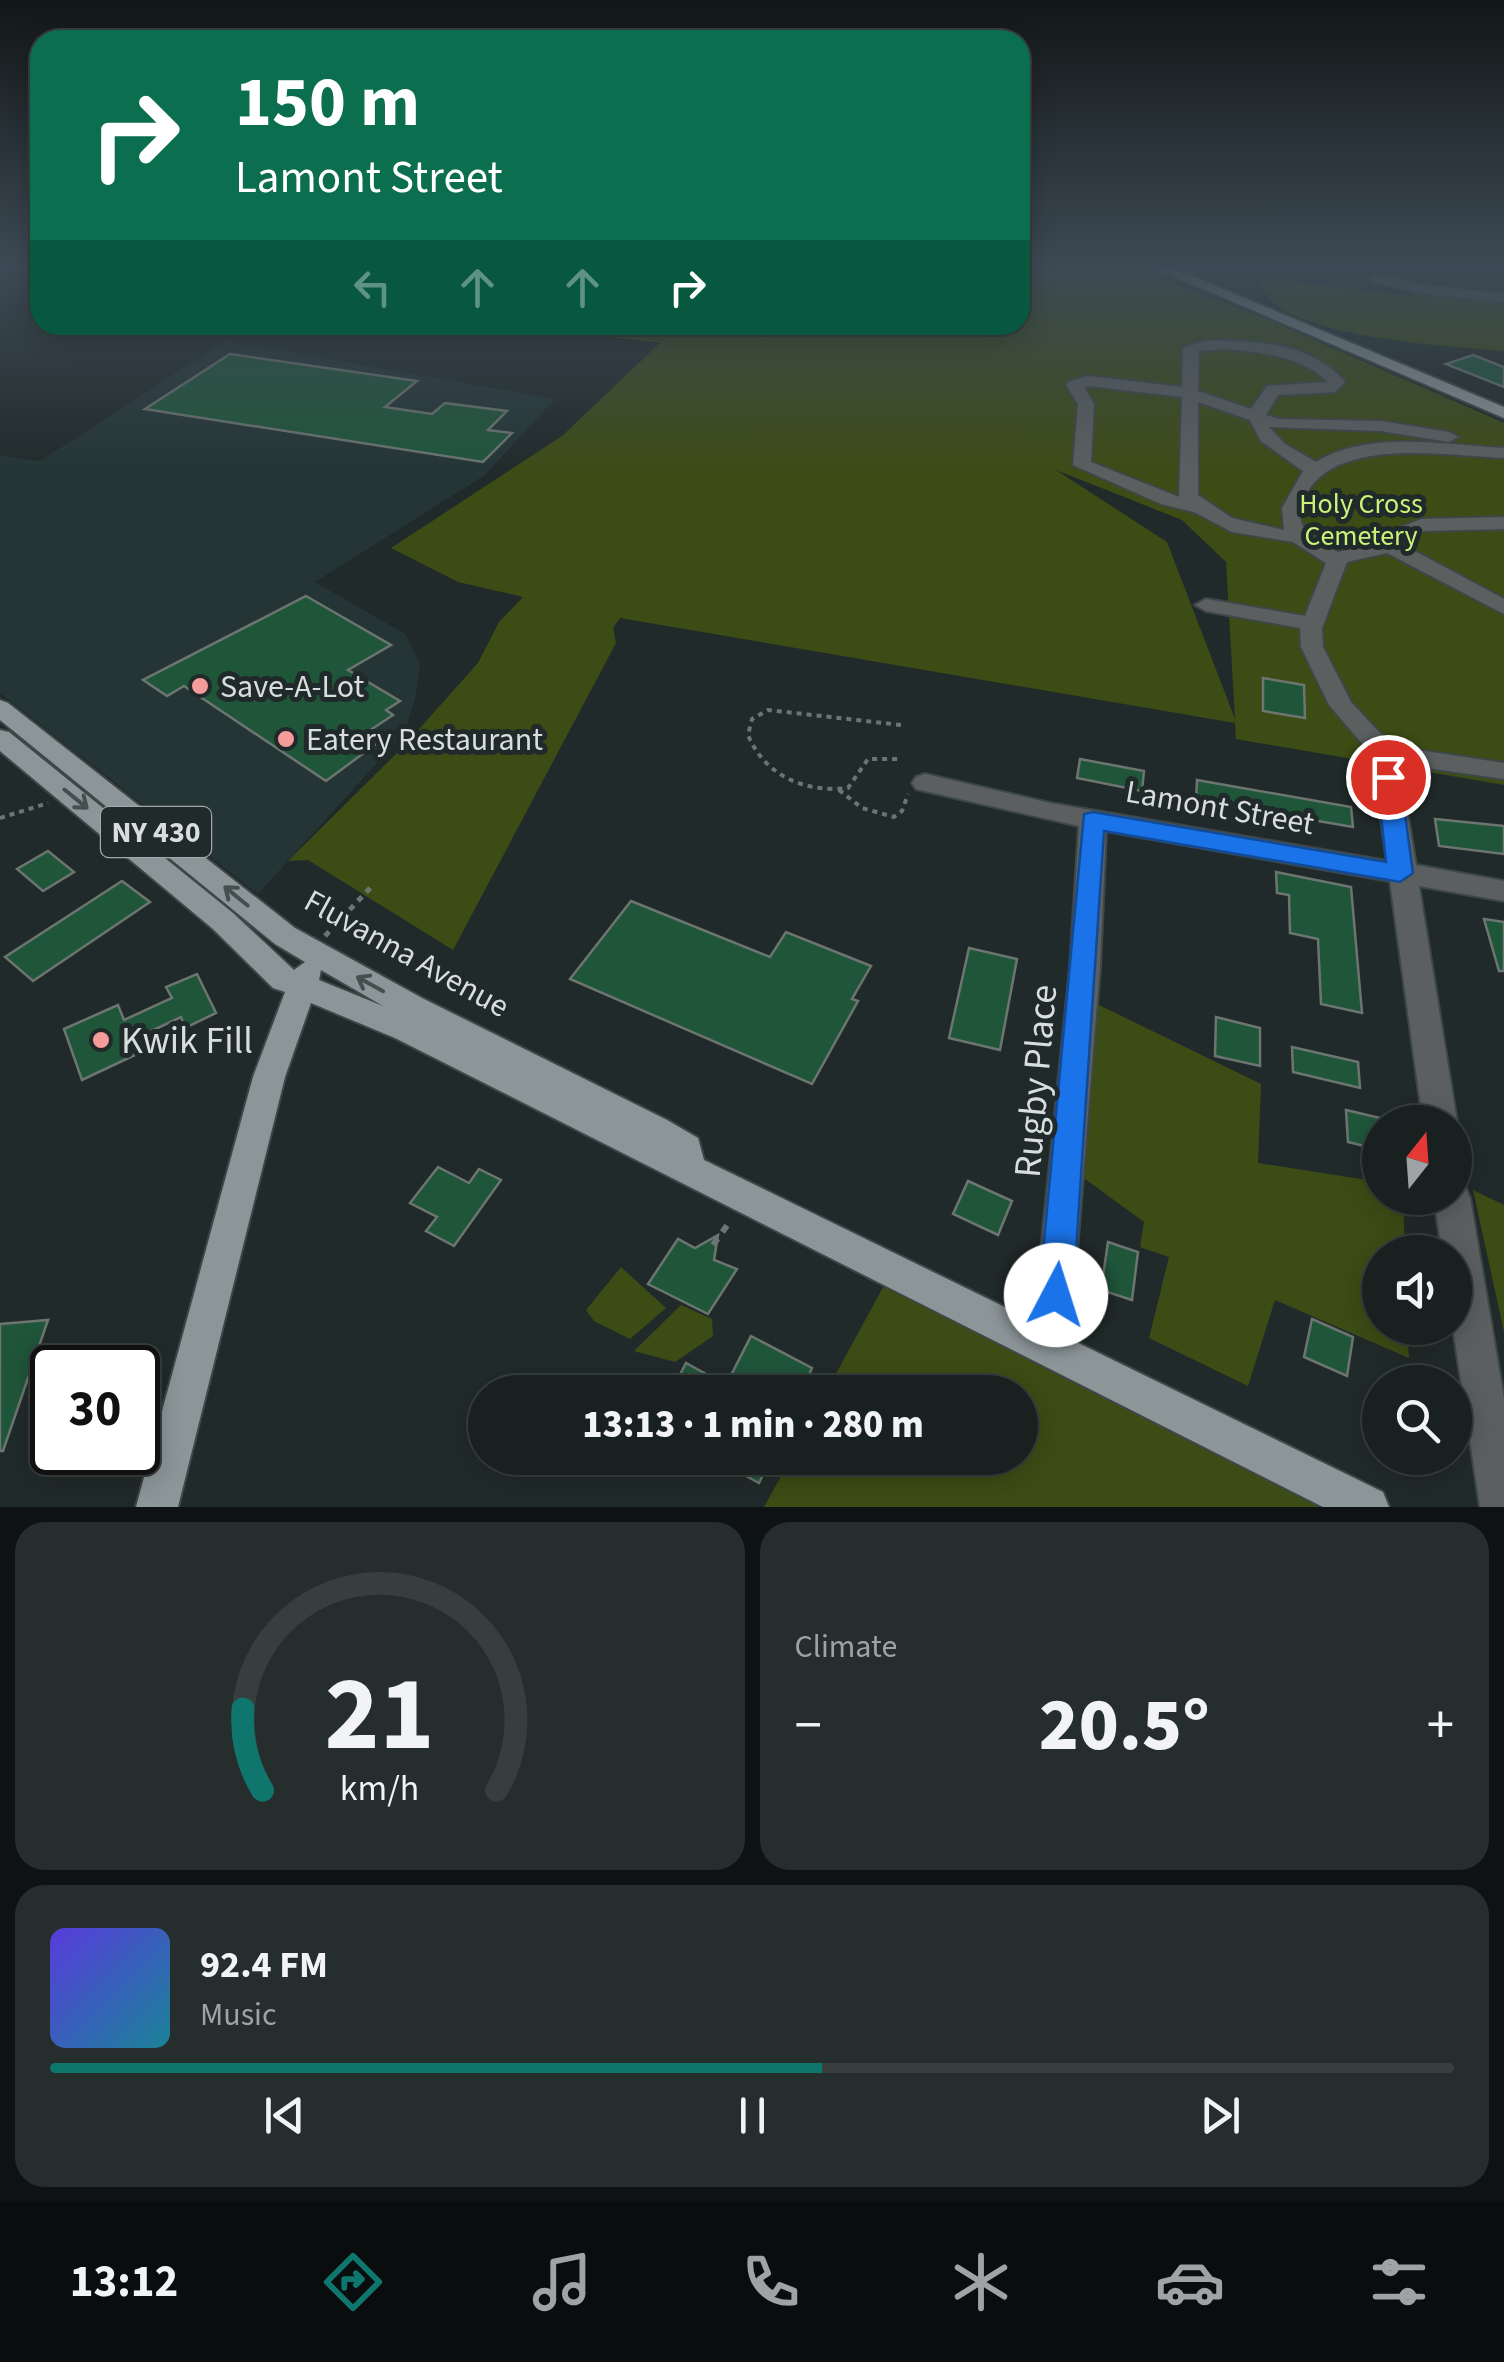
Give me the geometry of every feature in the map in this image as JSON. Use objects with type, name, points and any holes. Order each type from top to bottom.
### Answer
[{"type":"main road","points":[[1320,335],[1504,413]]},
{"type":"main road","name":"Fluvanna Avenue","points":[[0,708],[285,936],[308,969],[364,1008],[1368,1507]]},
{"type":"main road","name":"Fluvanna Avenue","points":[[0,738],[222,921],[284,979],[308,969]]},
{"type":"main road","points":[[158,1507],[269,1077],[308,969]]},
{"type":"street","points":[[1198,506],[1188,496],[1187,393],[1191,348],[1201,345],[1301,357],[1327,368],[1337,382],[1332,388],[1269,392],[1258,420],[1265,440],[1316,470]]},
{"type":"street","points":[[1299,536],[1251,533],[1198,506],[1168,500],[1082,465],[1086,404],[1073,388],[1077,382],[1187,393],[1258,420],[1398,428],[1500,454]]},
{"type":"street","points":[[1500,454],[1380,450],[1350,455],[1316,470],[1301,484],[1290,514],[1292,528],[1299,536],[1335,559],[1376,551],[1388,539],[1422,525],[1504,523]]},
{"type":"street","points":[[1386,544],[1504,608]]},
{"type":"street","points":[[1335,559],[1313,624],[1312,648],[1324,678],[1385,759],[1437,1105]]},
{"type":"street","points":[[1206,605],[1313,624]]},
{"type":"street","points":[[1385,759],[1504,771]]},
{"type":"street","name":"Lamont Street","points":[[917,787],[1504,891]]},
{"type":"street","name":"Rugby Place","points":[[1050,1348],[1084,988],[1093,820]]},
{"type":"street","points":[[1455,1215],[1501,1507]]},
{"type":"path","points":[[901,725],[779,710],[762,712],[752,719],[748,740],[768,769],[796,783],[839,790],[862,808],[894,816],[902,811],[917,787]]},
{"type":"path","points":[[839,790],[853,783],[868,759],[902,759]]},
{"type":"path","points":[[0,818],[72,796]]},
{"type":"path","points":[[308,969],[374,885]]},
{"type":"path","points":[[713,1245],[731,1220]]},
{"type":"shaded area","points":[[225,341],[555,399],[485,475],[315,582],[405,634],[420,664],[415,699],[404,733],[258,894],[0,693],[0,456],[40,461]]},
{"type":"green space","name":"Holy Cross Cemetery","points":[[599,335],[1304,335],[1504,423],[1504,785],[1236,739],[1235,723],[620,618],[613,628],[616,643],[453,950],[308,860],[288,861],[403,747],[478,663],[499,622],[523,597],[458,582],[391,548],[562,436],[660,343]],"holes":[[[1056,470],[1182,520],[1226,562],[1235,719],[1167,542]]]},
{"type":"green space","points":[[1504,335],[1504,351],[1408,342],[1368,336]]},
{"type":"green space","points":[[1095,1003],[1261,1084],[1258,1163],[1362,1179],[1362,1215],[1404,1215],[1404,1235],[1362,1235],[1362,1338],[1275,1300],[1248,1386],[1149,1338],[1169,1257],[1140,1247],[1144,1222],[1081,1176]]},
{"type":"green space","points":[[1473,1190],[1504,1205],[1504,1332]]},
{"type":"green space","points":[[621,1267],[666,1308],[630,1339],[594,1321],[586,1310]]},
{"type":"green space","points":[[887,1280],[1331,1507],[764,1507],[782,1475],[1038,1475],[1038,1375],[835,1375]]},
{"type":"green space","points":[[681,1305],[712,1319],[713,1336],[675,1362],[634,1351]]},
{"type":"green space","points":[[1379,1345],[1408,1345],[1409,1358]]},
{"type":"building","points":[[230,354],[417,381],[385,407],[432,414],[445,403],[507,411],[488,430],[512,433],[483,462],[145,409]]},
{"type":"building","points":[[1473,355],[1504,367],[1504,387],[1446,364]]},
{"type":"building","points":[[306,596],[391,645],[348,670],[400,701],[386,710],[393,715],[372,729],[384,738],[326,781],[184,686],[167,696],[143,680]]},
{"type":"building","points":[[1263,678],[1304,685],[1305,718],[1263,711]]},
{"type":"building","points":[[1080,759],[1144,771],[1142,791],[1077,778]]},
{"type":"building","points":[[1197,780],[1351,807],[1353,827],[1196,800]]},
{"type":"building","points":[[1435,819],[1504,826],[1504,854],[1439,846]]},
{"type":"building","points":[[48,851],[74,872],[43,891],[17,869]]},
{"type":"building","points":[[1276,872],[1351,887],[1362,1013],[1321,1004],[1318,939],[1290,933],[1289,895],[1277,893]]},
{"type":"building","points":[[122,881],[150,902],[33,981],[5,957]]},
{"type":"building","points":[[631,901],[770,957],[786,932],[871,966],[852,999],[858,1001],[812,1084],[570,979]]},
{"type":"building","points":[[1484,919],[1504,922],[1504,971],[1499,971]]},
{"type":"building","points":[[969,948],[1017,959],[1000,1050],[949,1038]]},
{"type":"building","points":[[197,974],[216,1013],[185,1028],[181,1017],[132,1040],[137,1054],[82,1080],[64,1029],[118,1005],[124,1020],[172,998],[166,987]]},
{"type":"building","points":[[1216,1017],[1260,1028],[1260,1066],[1215,1056]]},
{"type":"building","points":[[1292,1047],[1358,1062],[1360,1088],[1293,1072]]},
{"type":"building","points":[[1346,1110],[1362,1114],[1362,1146],[1348,1142]]},
{"type":"building","points":[[438,1167],[469,1183],[479,1169],[501,1180],[454,1246],[426,1231],[437,1217],[410,1203]]},
{"type":"building","points":[[968,1181],[1012,1201],[998,1235],[953,1214]]},
{"type":"building","points":[[718,1235],[714,1260],[737,1269],[708,1314],[648,1284],[678,1239],[695,1248]]},
{"type":"building","points":[[1108,1242],[1138,1252],[1132,1300],[1101,1290]]},
{"type":"building","points":[[1312,1319],[1353,1337],[1347,1376],[1304,1357]]},
{"type":"building","points":[[48,1320],[39,1345],[30,1345],[30,1372],[3,1451],[0,1451],[0,1324]]},
{"type":"building","points":[[751,1336],[812,1368],[809,1375],[731,1375]]},
{"type":"building","points":[[686,1363],[708,1375],[680,1375]]},
{"type":"building","points":[[744,1475],[763,1475],[759,1483]]},
{"type":"place","name":"Save-A-Lot","points":[[200,686]]},
{"type":"place","name":"Eatery Restaurant","points":[[286,739]]},
{"type":"place","name":"Kwik Fill","points":[[101,1040]]},
{"type":"route","points":[[1056,1295],[1085,968],[1093,820],[1400,873],[1388,777]]}]
